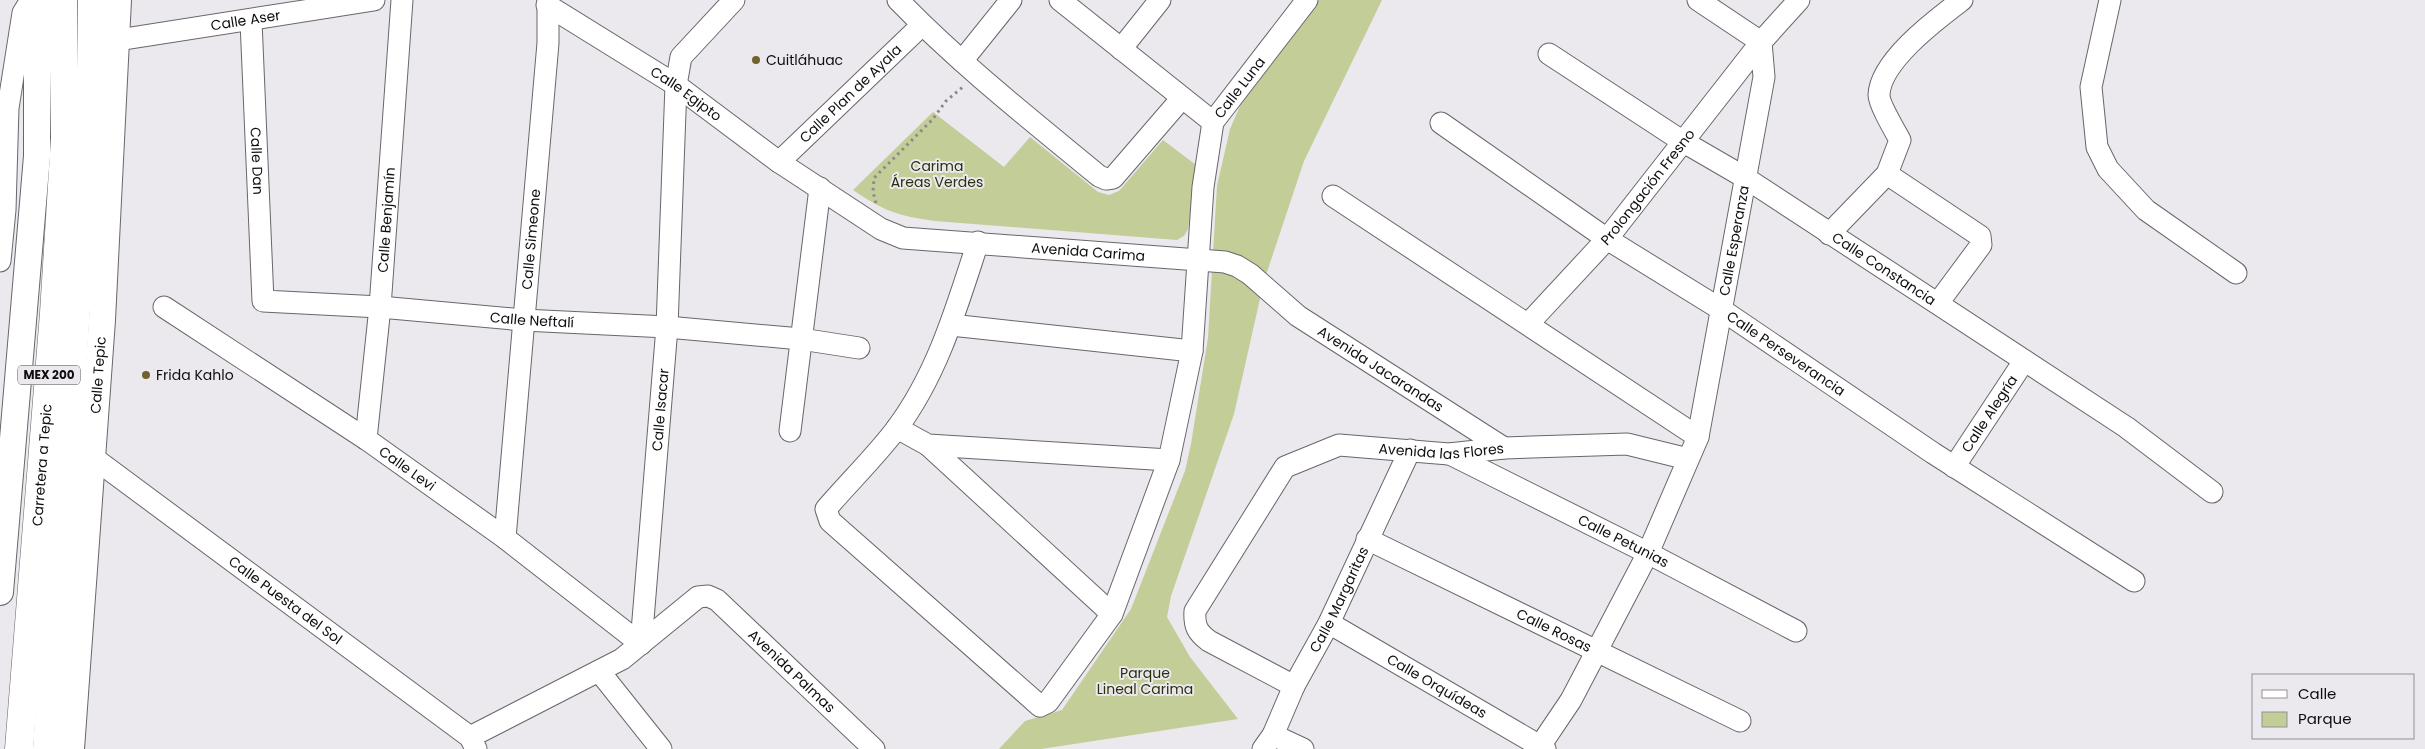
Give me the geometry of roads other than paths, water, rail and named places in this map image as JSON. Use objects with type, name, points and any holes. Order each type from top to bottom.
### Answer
[{"type":"highway","name":"Carretera a Tepic","points":[[19,749],[53,323],[65,138],[63,0]]},
{"type":"highway","name":"Carretera a Tepic","points":[[47,749],[92,66],[92,0]]},
{"type":"main road","points":[[0,592],[36,156],[37,0]]},
{"type":"main road","name":"Calle Tepic","points":[[70,749],[102,320],[118,40],[118,0]]},
{"type":"street","points":[[0,261],[8,108],[23,13],[31,0]]},
{"type":"street","name":"Calle Aser","points":[[118,40],[251,21],[374,0]]},
{"type":"street","name":"Calle Benjamín","points":[[366,440],[380,307],[402,0]]},
{"type":"street","name":"Calle Isacar","points":[[641,644],[666,327],[676,85],[681,57],[734,0]]},
{"type":"street","points":[[898,0],[922,25],[969,67],[1099,176],[1106,179],[1113,178],[1182,98]]},
{"type":"street","points":[[969,67],[1012,0]]},
{"type":"street","points":[[1060,0],[1213,122]]},
{"type":"street","points":[[1121,49],[1160,0]]},
{"type":"street","name":"Calle Luna","points":[[897,428],[826,509],[830,521],[1040,706],[1048,702],[1112,614],[1169,460],[1192,351],[1204,187],[1213,122],[1307,0]]},
{"type":"street","points":[[1698,0],[1761,42]]},
{"type":"street","name":"Prolongación Fresno","points":[[1528,324],[1607,239],[1682,140],[1761,42],[1799,0]]},
{"type":"street","points":[[1829,234],[1886,174],[1900,140],[1879,96],[1883,79],[1914,38],[1962,0]]},
{"type":"street","points":[[2110,0],[2091,87],[2097,146],[2108,169],[2146,210],[2236,273]]},
{"type":"street","name":"Calle Egipto","points":[[547,2],[676,85],[780,162],[867,220]]},
{"type":"street","name":"Calle Simeone","points":[[505,538],[548,43],[547,2]]},
{"type":"street","name":"Calle Dan","points":[[251,21],[263,301]]},
{"type":"street","name":"Calle Plan de Ayala","points":[[780,162],[922,25]]},
{"type":"street","name":"Calle Esperanza","points":[[1541,748],[1571,700],[1648,553],[1698,437],[1764,77],[1761,42]]},
{"type":"street","name":"Calle Constancia","points":[[1549,54],[1938,303],[2126,427],[2212,492]]},
{"type":"street","name":"Calle Perseverancia","points":[[1440,124],[1607,239],[1722,310],[1954,467],[2134,580]]},
{"type":"street","points":[[1886,174],[1980,236],[1981,245],[1938,303]]},
{"type":"street","points":[[790,431],[820,188]]},
{"type":"street","points":[[1333,196],[1698,437]]},
{"type":"street","name":"Avenida Carima","points":[[867,220],[881,229],[903,238],[978,242],[1225,262],[1237,266],[1260,283]]},
{"type":"street","points":[[978,242],[951,325],[926,379],[897,428],[928,445],[1112,614]]},
{"type":"street","name":"Avenida Jacarandas","points":[[1260,283],[1298,316],[1504,448]]},
{"type":"street","name":"Calle Neftalí","points":[[263,301],[380,307],[523,320],[666,327],[801,339],[859,348]]},
{"type":"street","name":"Calle Levi","points":[[164,307],[366,440],[505,538],[641,644]]},
{"type":"street","points":[[951,325],[1192,351]]},
{"type":"street","name":"Calle Alegría","points":[[1954,467],[2024,361]]},
{"type":"street","name":"Avenida las Flores","points":[[1294,686],[1209,641],[1198,633],[1194,622],[1195,611],[1285,467],[1339,445],[1450,454],[1504,448],[1627,444],[1688,459]]},
{"type":"street","points":[[928,445],[1169,460]]},
{"type":"street","name":"Calle Margaritas","points":[[1268,742],[1294,686],[1329,623],[1410,450]]},
{"type":"street","name":"Calle Petunias","points":[[1450,454],[1648,553],[1796,631]]},
{"type":"street","name":"Calle Puesta del Sol","points":[[91,456],[473,743]]},
{"type":"street","name":"Calle Rosas","points":[[1367,539],[1740,721]]},
{"type":"street","name":"Avenida Palmas","points":[[641,644],[698,597],[708,596],[717,600],[874,749]]},
{"type":"street","name":"Calle Orquídeas","points":[[1329,623],[1541,748]]},
{"type":"street","points":[[473,743],[622,659],[641,644]]},
{"type":"street","points":[[599,671],[661,749]]},
{"type":"street","points":[[1268,742],[1303,749]]},
{"type":"place","name":"Cuitláhuac","points":[[756,60]]},
{"type":"place","name":"Frida Kahlo","points":[[146,375]]},
{"type":"park label","name":"Carima Áreas Verdes","points":[[937,174]]},
{"type":"park label","name":"Parque Lineal Carima","points":[[1145,682]]}]
